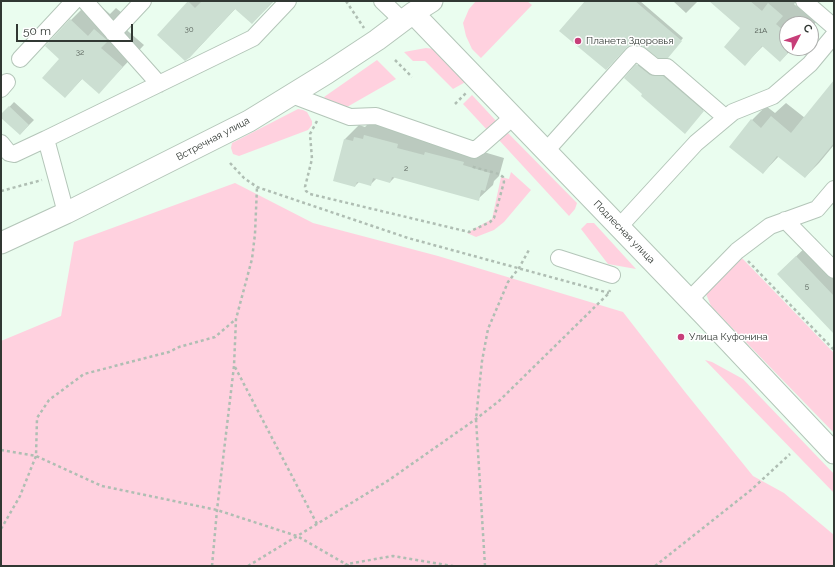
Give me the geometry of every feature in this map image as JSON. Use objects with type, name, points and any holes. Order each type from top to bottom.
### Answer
[{"type":"main road","points":[[413,11],[432,1]]},
{"type":"main road","name":"Встречная улица","points":[[1,243],[66,213],[219,137],[292,95],[377,40],[413,11]]},
{"type":"main road","name":"Подлесная улица","points":[[413,11],[834,453]]},
{"type":"lane","points":[[20,59],[74,1]]},
{"type":"lane","points":[[85,1],[159,84]]},
{"type":"lane","points":[[113,33],[143,1]]},
{"type":"lane","points":[[1,144],[9,153],[14,154],[253,38],[288,1]]},
{"type":"lane","points":[[382,1],[413,11]]},
{"type":"lane","points":[[804,1],[834,27]]},
{"type":"lane","points":[[619,226],[660,186],[696,144],[733,112],[773,96],[810,64],[834,35]]},
{"type":"lane","points":[[546,151],[633,54],[640,55],[655,67],[667,67],[726,118]]},
{"type":"lane","points":[[292,95],[350,117],[376,116],[474,150],[514,117]]},
{"type":"lane","points":[[46,139],[66,213]]},
{"type":"lane","points":[[689,300],[738,251],[770,226],[817,209],[834,189]]},
{"type":"lane","points":[[785,220],[834,270]]},
{"type":"lane","points":[[559,258],[612,275]]},
{"type":"path","points":[[346,1],[364,28]]},
{"type":"path","points":[[395,60],[412,77]]},
{"type":"path","points":[[455,104],[466,92]]},
{"type":"path","points":[[324,108],[310,134],[312,159],[305,187],[306,191],[310,194],[466,232],[473,231],[490,222],[494,218],[504,182],[503,177],[499,174],[468,165],[467,161],[470,149]]},
{"type":"path","points":[[230,163],[244,178],[257,187],[408,238],[610,293]]},
{"type":"path","points":[[1,191],[56,176]]},
{"type":"path","points":[[212,566],[234,366],[236,319],[252,259],[255,234],[257,187]]},
{"type":"path","points":[[485,566],[476,419],[482,362],[488,329],[508,282],[519,268],[530,248]]},
{"type":"path","points":[[738,251],[834,350]]},
{"type":"path","points":[[248,566],[389,480],[476,419],[499,401],[610,293],[612,275]]},
{"type":"path","points":[[1,529],[20,496],[36,456],[37,418],[49,400],[84,374],[169,352],[179,346],[215,337],[236,319]]},
{"type":"path","points":[[234,366],[318,524]]},
{"type":"path","points":[[1,450],[36,456],[102,486],[217,510],[297,536],[347,565],[393,556],[453,566]]},
{"type":"path","points":[[655,566],[750,490],[790,454]]},
{"type":"shaded area","points":[[476,1],[527,1],[532,5],[481,58],[472,49],[466,36],[463,23],[469,9]]},
{"type":"shaded area","points":[[426,48],[435,49],[469,80],[453,89],[425,61],[413,61],[404,52]]},
{"type":"shaded area","points":[[377,60],[396,79],[340,111],[324,97]]},
{"type":"shaded area","points":[[472,95],[498,123],[489,132],[463,104]]},
{"type":"shaded area","points":[[298,109],[307,112],[312,121],[312,125],[308,130],[239,156],[233,154],[231,148],[232,143]]},
{"type":"shaded area","points":[[506,131],[577,203],[575,209],[569,216],[498,139]]},
{"type":"shaded area","points":[[511,172],[531,190],[504,222],[494,230],[476,237],[467,233],[492,219],[501,177],[509,179]]},
{"type":"shaded area","points":[[235,183],[313,223],[438,256],[623,312],[753,476],[784,493],[834,535],[834,566],[1,566],[1,341],[61,316],[74,242]]},
{"type":"shaded area","points":[[587,223],[594,223],[636,269],[608,264],[581,229]]},
{"type":"shaded area","points":[[740,256],[834,353],[834,433],[711,306],[706,294],[711,285]]},
{"type":"shaded area","points":[[705,360],[712,362],[743,379],[834,474],[834,493]]},
{"type":"building","points":[[188,1],[195,8],[202,1],[273,1],[252,24],[235,9],[185,61],[157,35]]},
{"type":"building","points":[[585,1],[635,1],[682,41],[668,58],[658,58],[642,46],[629,45],[606,70],[559,31]]},
{"type":"building","points":[[709,1],[750,1],[762,11],[768,3],[783,16],[779,16],[779,21],[776,24],[779,27],[779,56],[785,56],[780,62],[762,46],[745,66],[724,47],[740,28]]},
{"type":"building","points":[[70,19],[88,36],[94,29],[108,41],[101,48],[123,67],[99,94],[82,79],[65,98],[42,78],[59,59],[45,46]]},
{"type":"building","points":[[636,64],[650,75],[663,76],[704,111],[685,134],[641,96],[642,94],[624,78]]},
{"type":"building","points":[[834,80],[834,143],[805,178],[777,156],[763,174],[729,147],[751,119],[761,128],[771,116],[791,133]]},
{"type":"building","points":[[9,106],[29,125],[20,135],[1,118],[1,114]]},
{"type":"building","points":[[364,135],[398,144],[397,148],[424,155],[425,152],[464,162],[463,165],[490,173],[485,191],[481,190],[479,201],[392,177],[390,183],[373,178],[371,186],[357,182],[355,187],[333,181],[344,139],[353,141],[354,137],[363,139]]},
{"type":"building","points":[[796,256],[834,296],[834,334],[777,274]]},
{"type":"place","name":"Планета Здоровья","points":[[578,41]]},
{"type":"place","name":"Улица Куфонина","points":[[681,337]]}]
